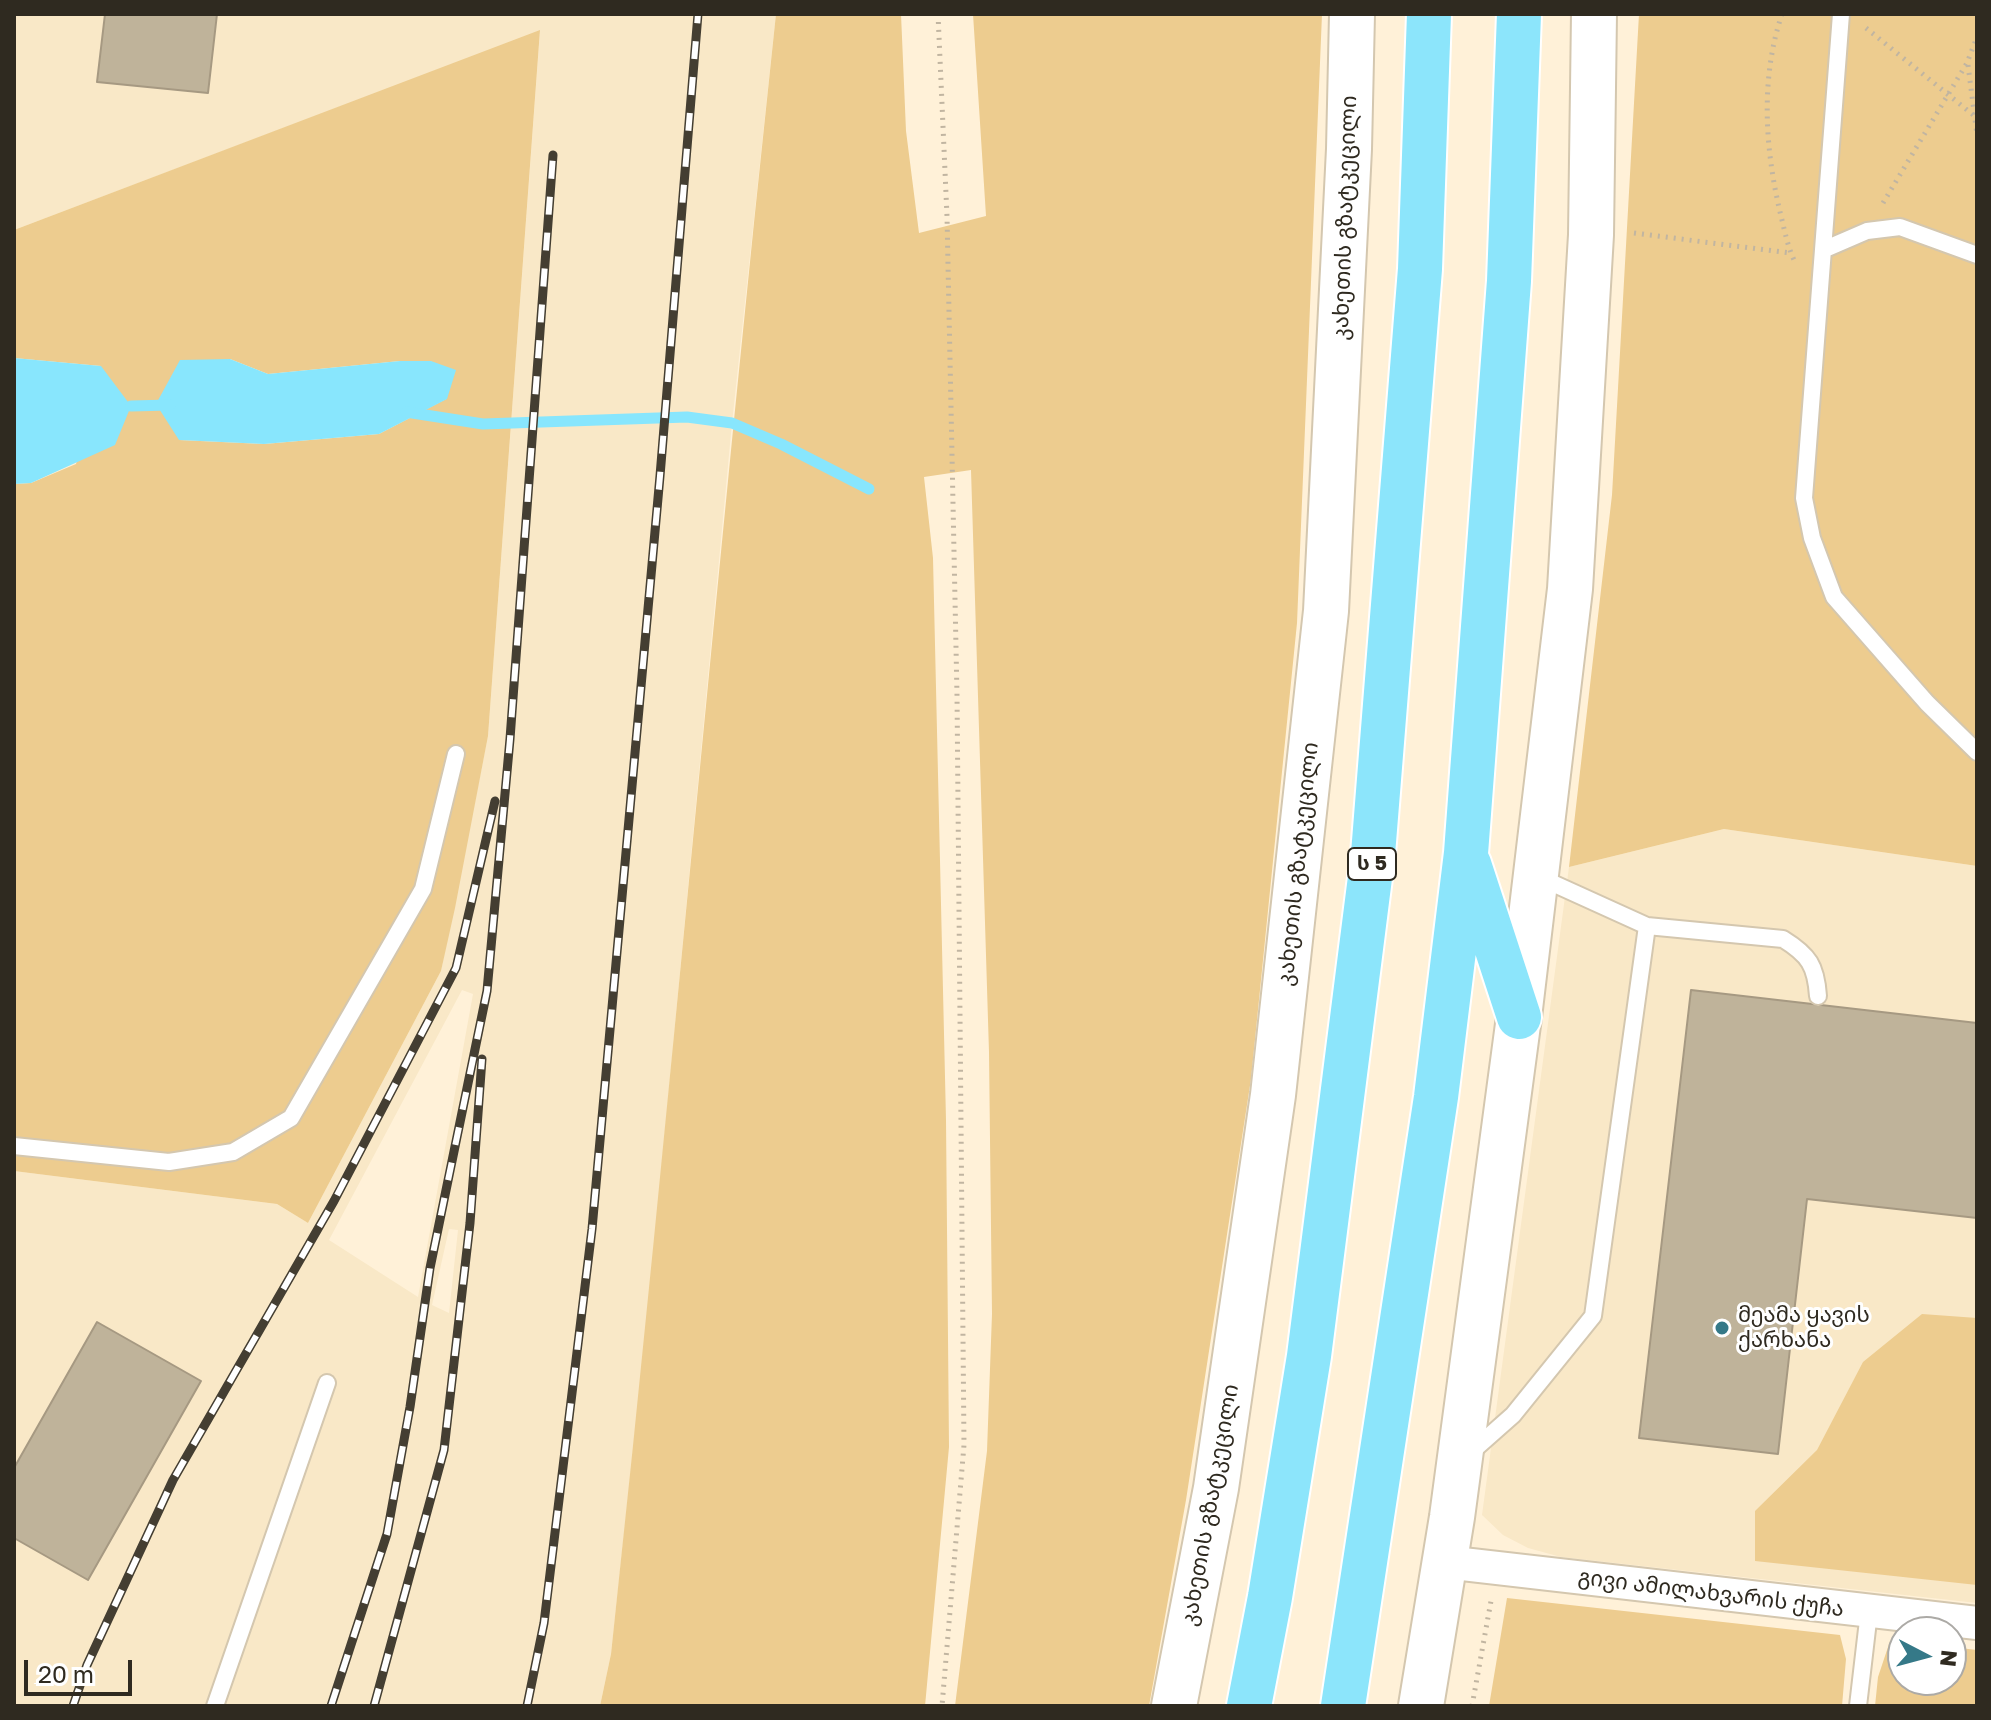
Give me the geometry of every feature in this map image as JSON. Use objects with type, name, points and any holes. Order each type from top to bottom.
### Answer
[{"type":"highway","name":"ს 5","points":[[1249,1706],[1309,1356],[1373,854],[1419,284],[1429,14]]},
{"type":"highway","points":[[1343,1706],[1436,1097],[1466,853],[1509,281],[1519,14]]},
{"type":"highway","points":[[1466,853],[1519,1017]]},
{"type":"street","name":"კახეთის გზატკეცილი","points":[[1174,1706],[1216,1488],[1273,1095],[1324,627],[1349,149],[1352,14]]},
{"type":"street","points":[[1421,1706],[1445,1562],[1519,1017],[1570,589],[1591,235],[1594,14]]},
{"type":"street","name":"გივი ამილახვარის ქუჩა","points":[[1445,1562],[1977,1623]]},
{"type":"lane","points":[[1841,14],[1804,498],[1812,538],[1834,597],[1927,703],[1977,752]]},
{"type":"lane","points":[[1823,250],[1867,231],[1900,227],[1977,255]]},
{"type":"lane","points":[[14,1146],[169,1162],[233,1152],[291,1118],[423,889],[456,754]]},
{"type":"lane","points":[[1537,876],[1647,926],[1783,939],[1802,951],[1817,973],[1818,996]]},
{"type":"lane","points":[[1459,1462],[1513,1415],[1593,1316],[1647,926]]},
{"type":"lane","points":[[215,1706],[327,1383]]},
{"type":"lane","points":[[1858,1706],[1869,1612]]},
{"type":"path","points":[[938,14],[947,216],[957,695],[964,1445],[942,1706]]},
{"type":"path","points":[[1782,14],[1773,41],[1766,114],[1775,192],[1791,253],[1819,310]]},
{"type":"path","points":[[1860,24],[1975,116]]},
{"type":"path","points":[[1867,231],[1967,63],[1977,37]]},
{"type":"path","points":[[1967,63],[1977,135]]},
{"type":"path","points":[[1634,233],[1791,253],[1823,250]]},
{"type":"path","points":[[1472,1706],[1491,1600]]},
{"type":"shaded area","points":[[14,14],[776,14],[732,423],[647,1322],[611,1654],[600,1706],[14,1706],[14,1171],[277,1204],[308,1223],[441,971],[488,736],[540,31],[14,230]],"holes":[[[462,990],[473,994],[418,1297],[329,1240]],[[449,1229],[458,1230],[449,1313],[432,1305]]]},
{"type":"shaded area","points":[[776,14],[901,14],[906,131],[919,233],[986,216],[973,14],[1322,14],[1297,623],[1251,1079],[1186,1500],[1149,1706],[955,1706],[987,1451],[992,1314],[989,1052],[971,470],[924,477],[933,558],[946,1120],[949,1447],[925,1706],[600,1706],[611,1654],[633,1449]]},
{"type":"shaded area","points":[[1639,14],[1977,14],[1977,866],[1724,829],[1569,867],[1612,495]]},
{"type":"shaded area","points":[[540,30],[488,736],[455,908],[441,971],[308,1223],[277,1204],[14,1171],[14,484],[31,483],[76,464],[101,366],[14,358],[14,230]],"holes":[[[230,359],[268,374],[400,361],[431,361],[446,399],[379,434],[264,444],[179,440]]]},
{"type":"shaded area","points":[[1724,829],[1977,866],[1977,1603],[1561,1557],[1528,1548],[1503,1535],[1482,1515],[1569,867]]},
{"type":"shaded area","points":[[1922,1314],[1977,1318],[1977,1585],[1755,1561],[1755,1511],[1817,1450],[1863,1362]]},
{"type":"shaded area","points":[[1507,1598],[1840,1635],[1846,1659],[1842,1706],[1489,1706]]},
{"type":"shaded area","points":[[1967,1649],[1977,1650],[1977,1706],[1875,1706],[1878,1677],[1887,1650],[1887,1696],[1967,1696]]},
{"type":"water","points":[[14,358],[101,366],[131,406],[115,445],[31,483],[14,484]]},
{"type":"water","points":[[230,359],[268,374],[400,361],[431,361],[456,370],[447,399],[379,434],[264,444],[179,440],[156,404],[180,360]]},
{"type":"building","points":[[105,14],[217,14],[208,93],[97,82]]},
{"type":"building","name":"მეამა ყავის ქარხანა","points":[[1691,990],[1977,1023],[1977,1218],[1807,1199],[1778,1454],[1639,1438]]},
{"type":"building","points":[[97,1322],[201,1381],[88,1580],[14,1538],[14,1468]]},
{"type":"waterway","points":[[131,406],[170,405]]},
{"type":"waterway","points":[[406,412],[483,424],[687,417],[732,423],[869,489]]},
{"type":"railway","points":[[527,1706],[544,1623],[592,1229],[698,14]]},
{"type":"railway","points":[[331,1706],[387,1534],[410,1407],[430,1268],[487,991],[510,739],[553,155]]},
{"type":"railway","points":[[73,1706],[87,1665],[173,1480],[334,1201],[456,968],[495,801]]},
{"type":"railway","points":[[374,1706],[444,1450],[470,1223],[482,1059]]},
{"type":"place","name":"მეამა ყავის ქარხანა","points":[[1722,1328]]}]
